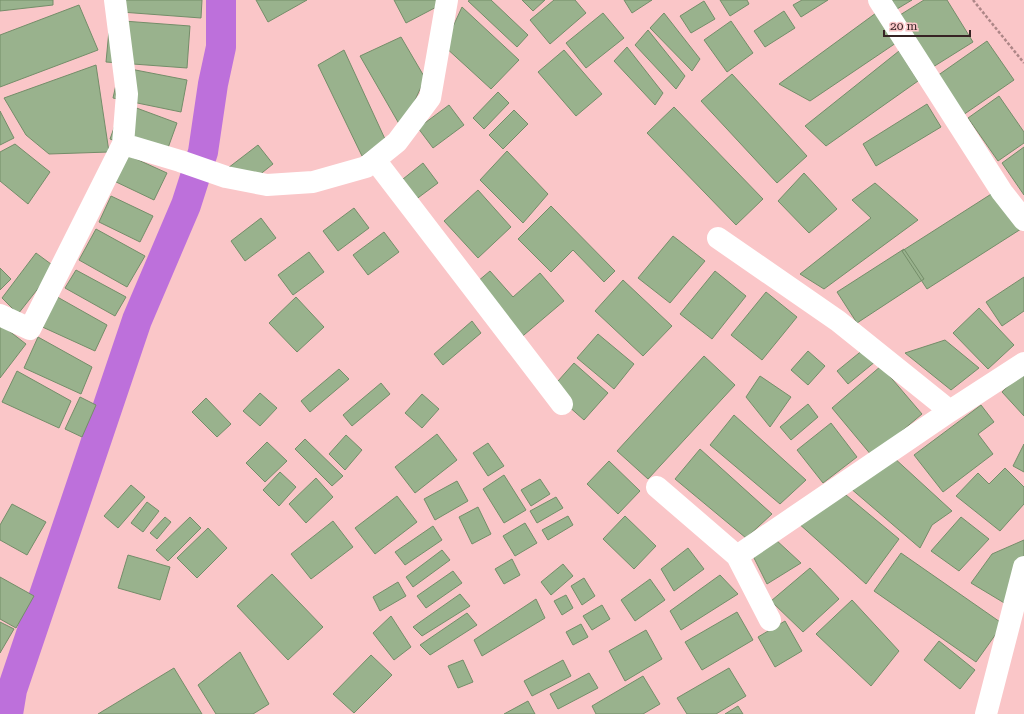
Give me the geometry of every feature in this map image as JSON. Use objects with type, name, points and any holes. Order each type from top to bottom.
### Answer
[{"type":"street","points":[[0,315],[30,329],[123,144],[127,94],[115,0]]},
{"type":"street","points":[[123,144],[226,176],[267,185],[313,182],[366,167],[397,142],[430,98],[447,0]]},
{"type":"street","points":[[879,0],[1002,192],[1024,220]]},
{"type":"street","points":[[375,160],[562,404]]},
{"type":"street","points":[[718,238],[838,321],[950,411]]},
{"type":"street","points":[[737,556],[950,411],[1024,363]]},
{"type":"street","points":[[657,487],[737,556],[770,620]]},
{"type":"street","points":[[986,714],[1024,568]]},
{"type":"path","points":[[973,0],[1024,63]]},
{"type":"building","points":[[0,0],[53,0],[53,5],[0,11]]},
{"type":"building","points":[[121,0],[202,0],[201,18],[121,12]]},
{"type":"building","points":[[256,0],[307,0],[268,22]]},
{"type":"building","points":[[394,0],[445,0],[446,2],[406,23]]},
{"type":"building","points":[[491,0],[528,35],[517,47],[468,1]]},
{"type":"building","points":[[522,0],[545,0],[533,11]]},
{"type":"building","points":[[554,0],[575,0],[586,13],[550,44],[530,20]]},
{"type":"building","points":[[624,0],[652,0],[632,13]]},
{"type":"building","points":[[720,0],[747,0],[749,4],[730,16]]},
{"type":"building","points":[[802,0],[828,0],[801,17],[793,5]]},
{"type":"building","points":[[892,0],[912,0],[897,9]]},
{"type":"building","points":[[924,0],[947,0],[973,42],[933,67],[900,15]]},
{"type":"building","points":[[704,1],[715,19],[691,33],[680,16]]},
{"type":"building","points":[[79,5],[98,50],[0,87],[0,35]]},
{"type":"building","points":[[462,7],[519,60],[491,89],[444,46]]},
{"type":"building","points":[[784,11],[795,28],[765,47],[754,31]]},
{"type":"building","points":[[603,13],[624,38],[586,68],[566,43]]},
{"type":"building","points":[[664,13],[700,59],[692,71],[650,28]]},
{"type":"building","points":[[876,13],[896,43],[810,101],[779,84]]},
{"type":"building","points":[[110,20],[190,26],[187,68],[106,62]]},
{"type":"building","points":[[731,21],[753,53],[727,72],[704,40]]},
{"type":"building","points":[[648,30],[685,76],[676,89],[635,45]]},
{"type":"building","points":[[401,37],[425,78],[402,129],[360,56]]},
{"type":"building","points":[[987,41],[1014,80],[963,115],[937,76]]},
{"type":"building","points":[[627,47],[663,93],[655,105],[614,61]]},
{"type":"building","points":[[344,50],[385,139],[362,156],[318,65]]},
{"type":"building","points":[[564,50],[602,94],[576,116],[538,72]]},
{"type":"building","points":[[899,51],[918,81],[826,146],[805,126]]},
{"type":"building","points":[[96,65],[109,152],[49,154],[26,135],[4,98]]},
{"type":"building","points":[[120,67],[187,80],[181,112],[113,98]]},
{"type":"building","points":[[732,74],[807,156],[777,183],[701,101]]},
{"type":"building","points":[[498,92],[509,103],[484,129],[473,118]]},
{"type":"building","points":[[999,96],[1024,132],[1024,143],[998,161],[968,118]]},
{"type":"building","points":[[123,103],[177,123],[164,159],[110,139]]},
{"type":"building","points":[[927,104],[941,127],[876,166],[863,144]]},
{"type":"building","points":[[449,105],[464,125],[433,148],[418,128]]},
{"type":"building","points":[[674,107],[763,199],[736,225],[647,133]]},
{"type":"building","points":[[514,110],[528,124],[503,149],[489,135]]},
{"type":"building","points":[[0,111],[14,138],[0,145]]},
{"type":"building","points":[[15,144],[50,172],[28,204],[0,181],[0,152]]},
{"type":"building","points":[[258,145],[273,164],[243,188],[228,168]]},
{"type":"building","points":[[1024,147],[1024,195],[1002,163]]},
{"type":"building","points":[[507,151],[548,194],[523,223],[480,180]]},
{"type":"building","points":[[125,154],[167,173],[154,200],[112,180]]},
{"type":"building","points":[[423,163],[438,183],[407,206],[393,187]]},
{"type":"building","points":[[804,173],[837,209],[809,233],[778,201]]},
{"type":"building","points":[[875,183],[918,220],[824,289],[800,274],[871,218],[852,200]]},
{"type":"building","points":[[478,190],[511,227],[478,258],[444,221]]},
{"type":"building","points":[[996,191],[1021,229],[927,289],[902,251]]},
{"type":"building","points":[[111,196],[153,216],[140,242],[99,222]]},
{"type":"building","points":[[551,206],[615,271],[604,282],[573,250],[551,272],[518,239]]},
{"type":"building","points":[[354,208],[369,228],[338,251],[323,231]]},
{"type":"building","points":[[261,218],[276,238],[245,261],[231,241]]},
{"type":"building","points":[[96,229],[145,256],[127,287],[79,260]]},
{"type":"building","points":[[384,232],[399,252],[368,275],[353,255]]},
{"type":"building","points":[[673,236],[705,261],[670,303],[638,278]]},
{"type":"building","points":[[904,249],[924,279],[857,323],[837,292]]},
{"type":"building","points":[[309,252],[324,272],[293,295],[278,275]]},
{"type":"building","points":[[36,253],[55,267],[18,314],[2,298]]},
{"type":"building","points":[[0,268],[11,279],[0,290]]},
{"type":"building","points":[[76,270],[126,297],[115,316],[65,288]]},
{"type":"building","points":[[490,271],[513,297],[540,273],[564,301],[518,340],[471,287]]},
{"type":"building","points":[[715,271],[746,296],[712,339],[680,314]]},
{"type":"building","points":[[1024,277],[1024,311],[1002,326],[986,302]]},
{"type":"building","points":[[623,280],[672,326],[643,356],[595,311]]},
{"type":"building","points":[[766,292],[797,317],[762,360],[731,335]]},
{"type":"building","points":[[52,294],[107,325],[95,351],[38,325]]},
{"type":"building","points":[[296,297],[324,327],[297,352],[269,323]]},
{"type":"building","points":[[979,308],[1014,345],[988,369],[953,333]]},
{"type":"building","points":[[472,321],[481,333],[443,365],[434,354]]},
{"type":"building","points":[[0,324],[26,344],[0,378]]},
{"type":"building","points":[[598,334],[634,364],[614,389],[577,358]]},
{"type":"building","points":[[38,337],[92,367],[81,394],[24,368]]},
{"type":"building","points":[[945,340],[979,368],[951,390],[905,353]]},
{"type":"building","points":[[864,349],[876,361],[848,384],[837,371]]},
{"type":"building","points":[[808,351],[825,366],[808,385],[791,370]]},
{"type":"building","points":[[704,356],[735,385],[648,479],[617,451]]},
{"type":"building","points":[[574,363],[608,393],[584,420],[550,390]]},
{"type":"building","points":[[881,366],[922,414],[872,456],[832,408]]},
{"type":"building","points":[[339,369],[349,379],[310,412],[301,401]]},
{"type":"building","points":[[17,371],[71,401],[59,428],[2,402]]},
{"type":"building","points":[[1024,371],[1024,416],[1002,392]]},
{"type":"building","points":[[760,376],[791,397],[770,427],[746,397]]},
{"type":"building","points":[[381,383],[390,394],[352,426],[343,415]]},
{"type":"building","points":[[260,393],[277,408],[260,426],[243,411]]},
{"type":"building","points":[[422,394],[439,409],[422,428],[405,413]]},
{"type":"building","points":[[80,397],[96,405],[82,437],[65,429]]},
{"type":"building","points":[[206,398],[231,424],[217,437],[192,412]]},
{"type":"building","points":[[808,404],[818,417],[791,440],[780,427]]},
{"type":"building","points":[[981,405],[994,422],[978,434],[993,454],[943,492],[914,455]]},
{"type":"building","points":[[734,415],[806,480],[780,504],[710,445]]},
{"type":"building","points":[[831,423],[857,457],[823,483],[797,450]]},
{"type":"building","points":[[437,434],[457,460],[415,493],[395,467]]},
{"type":"building","points":[[346,435],[362,450],[345,470],[329,454]]},
{"type":"building","points":[[305,439],[343,476],[332,486],[295,449]]},
{"type":"building","points":[[267,442],[287,461],[265,482],[246,463]]},
{"type":"building","points":[[488,443],[504,466],[488,476],[473,453]]},
{"type":"building","points":[[1024,444],[1024,472],[1013,466]]},
{"type":"building","points":[[700,449],[772,514],[746,538],[675,479]]},
{"type":"building","points":[[892,456],[952,511],[932,525],[920,548],[849,487]]},
{"type":"building","points":[[609,461],[640,491],[618,514],[587,484]]},
{"type":"building","points":[[1005,468],[1024,487],[1024,504],[1000,531],[956,496],[978,473],[989,484]]},
{"type":"building","points":[[280,472],[296,487],[279,506],[263,490]]},
{"type":"building","points":[[504,475],[526,510],[504,523],[483,489]]},
{"type":"building","points":[[316,478],[333,497],[306,523],[289,504]]},
{"type":"building","points":[[540,479],[550,494],[531,506],[521,490]]},
{"type":"building","points":[[457,481],[468,501],[435,520],[424,499]]},
{"type":"building","points":[[131,485],[145,497],[118,528],[104,516]]},
{"type":"building","points":[[846,495],[899,539],[866,584],[797,522]]},
{"type":"building","points":[[397,496],[417,522],[375,554],[355,528]]},
{"type":"building","points":[[556,497],[563,508],[537,523],[530,511]]},
{"type":"building","points":[[147,502],[159,511],[143,532],[131,523]]},
{"type":"building","points":[[12,504],[46,522],[27,555],[0,540],[0,525]]},
{"type":"building","points":[[478,507],[491,534],[472,544],[459,517]]},
{"type":"building","points":[[568,516],[573,525],[548,540],[542,530]]},
{"type":"building","points":[[625,516],[656,546],[634,569],[603,539]]},
{"type":"building","points":[[165,517],[171,522],[157,539],[150,533]]},
{"type":"building","points":[[190,517],[201,528],[168,561],[156,550]]},
{"type":"building","points":[[961,517],[989,539],[959,571],[931,551]]},
{"type":"building","points":[[333,521],[353,547],[311,579],[291,554]]},
{"type":"building","points":[[525,523],[537,543],[515,556],[503,536]]},
{"type":"building","points":[[433,526],[442,540],[405,565],[395,552]]},
{"type":"building","points":[[208,528],[227,548],[197,578],[177,558]]},
{"type":"building","points":[[775,539],[801,563],[767,584],[753,556]]},
{"type":"building","points":[[1024,540],[1024,585],[1011,607],[971,583],[992,554]]},
{"type":"building","points":[[688,548],[704,569],[674,591],[661,569]]},
{"type":"building","points":[[442,550],[450,560],[413,587],[406,577]]},
{"type":"building","points":[[901,553],[1003,624],[976,662],[874,591]]},
{"type":"building","points":[[128,555],[170,567],[160,600],[118,588]]},
{"type":"building","points":[[512,559],[520,575],[504,584],[495,569]]},
{"type":"building","points":[[563,564],[573,576],[551,595],[541,582]]},
{"type":"building","points":[[810,568],[839,599],[803,632],[771,601]]},
{"type":"building","points":[[453,571],[462,583],[426,608],[417,596]]},
{"type":"building","points":[[272,574],[323,627],[288,660],[237,606]]},
{"type":"building","points":[[720,575],[738,594],[681,630],[670,611]]},
{"type":"building","points":[[0,577],[34,596],[16,628],[0,619]]},
{"type":"building","points":[[584,578],[595,596],[582,605],[571,586]]},
{"type":"building","points":[[650,579],[665,600],[635,621],[621,600]]},
{"type":"building","points":[[398,582],[406,596],[380,611],[373,597]]},
{"type":"building","points":[[460,594],[470,606],[422,636],[413,627]]},
{"type":"building","points":[[566,595],[573,608],[562,615],[554,601]]},
{"type":"building","points":[[536,599],[545,618],[482,656],[474,640]]},
{"type":"building","points":[[852,600],[899,651],[871,686],[816,634]]},
{"type":"building","points":[[602,605],[610,619],[592,630],[583,616]]},
{"type":"building","points":[[737,612],[753,640],[702,670],[685,642]]},
{"type":"building","points":[[467,613],[477,625],[430,655],[420,645]]},
{"type":"building","points":[[391,616],[411,647],[394,660],[373,633]]},
{"type":"building","points":[[785,621],[802,651],[775,667],[758,637]]},
{"type":"building","points":[[0,622],[14,629],[0,653]]},
{"type":"building","points":[[581,624],[588,637],[573,645],[566,632]]},
{"type":"building","points":[[646,630],[662,659],[625,681],[609,651]]},
{"type":"building","points":[[939,641],[975,670],[960,689],[924,660]]},
{"type":"building","points":[[240,652],[269,704],[253,714],[216,714],[198,685]]},
{"type":"building","points":[[371,655],[392,675],[354,713],[333,694]]},
{"type":"building","points":[[463,660],[473,682],[458,688],[448,666]]},
{"type":"building","points":[[563,660],[571,676],[532,696],[524,681]]},
{"type":"building","points":[[174,668],[202,714],[98,714]]},
{"type":"building","points":[[729,668],[746,696],[716,714],[687,714],[677,698]]},
{"type":"building","points":[[589,673],[598,688],[558,709],[550,694]]},
{"type":"building","points":[[643,676],[660,704],[643,714],[596,714],[592,706]]},
{"type":"building","points":[[528,701],[535,714],[504,714]]},
{"type":"building","points":[[738,706],[743,714],[725,714]]},
{"type":"waterway","points":[[8,714],[12,690],[137,320],[186,205],[203,152],[213,84],[221,47],[221,0]]}]
